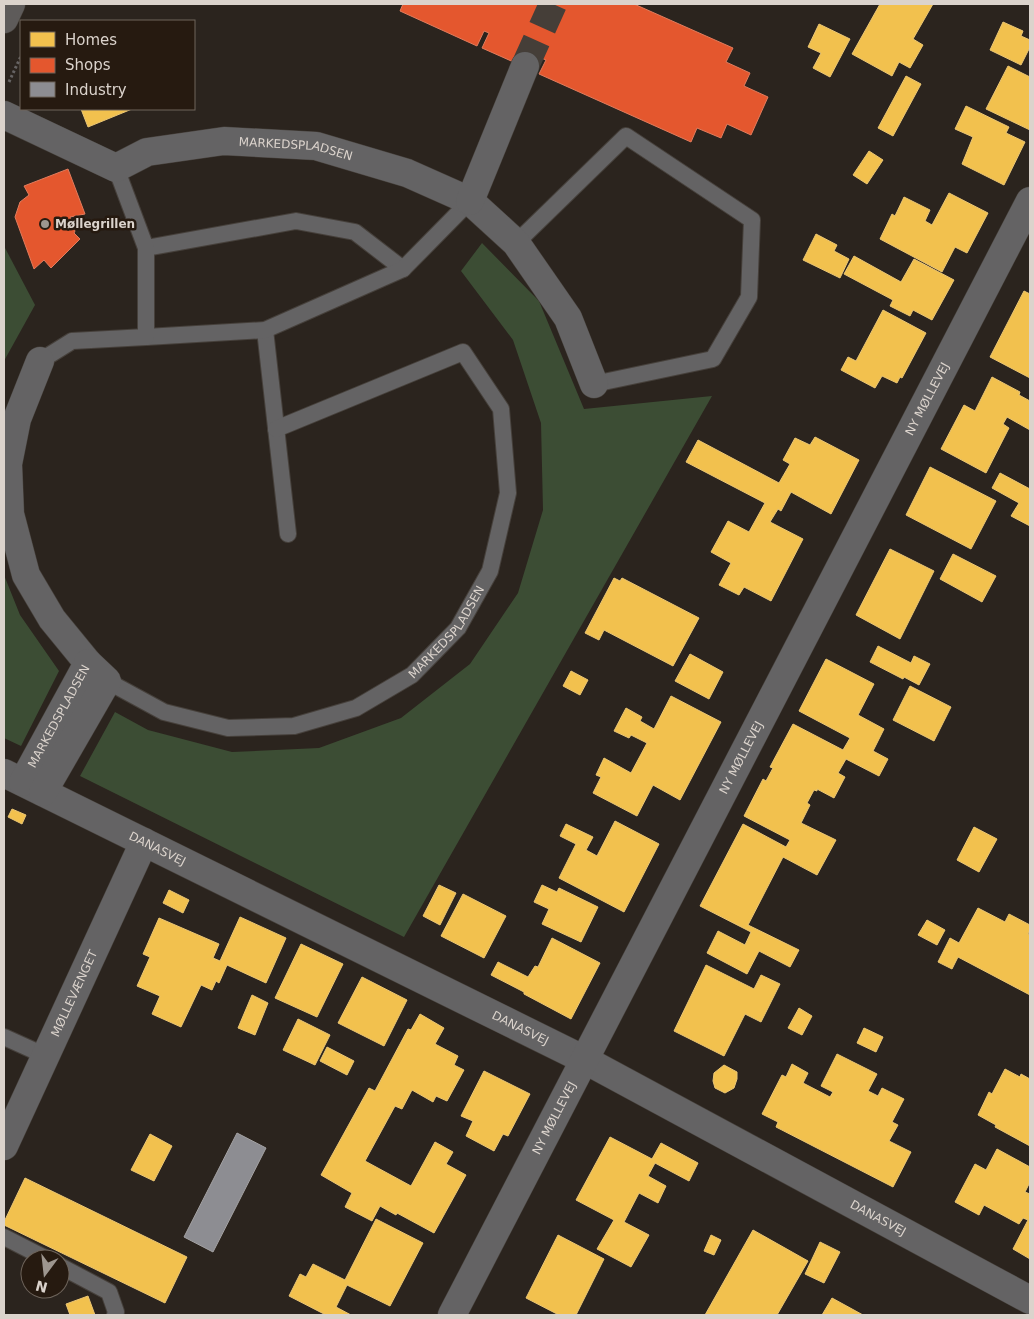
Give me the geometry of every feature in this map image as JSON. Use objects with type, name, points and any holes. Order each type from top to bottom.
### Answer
[{"type":"main road","points":[[4,19],[10,4]]},
{"type":"street","points":[[470,201],[525,66]]},
{"type":"street","points":[[4,115],[116,168]]},
{"type":"street","name":"MARKEDSPLADSEN","points":[[116,168],[146,152],[224,141],[316,146],[407,173],[470,201],[516,243],[568,318],[594,384]]},
{"type":"street","name":"NY MØLLEVEJ","points":[[452,1315],[1030,201]]},
{"type":"street","name":"MARKEDSPLADSEN","points":[[23,782],[98,672],[52,619],[26,575],[10,514],[8,464],[17,419],[40,361]]},
{"type":"street","name":"DANASVEJ","points":[[23,782],[585,1060],[1030,1300]]},
{"type":"street","name":"MØLLEVÆNGET","points":[[4,1146],[144,842]]},
{"type":"lane","points":[[516,243],[626,136],[752,220],[750,297],[713,359],[594,384]]},
{"type":"lane","points":[[116,168],[146,248],[146,337]]},
{"type":"lane","points":[[288,534],[265,330],[403,269],[470,201]]},
{"type":"lane","points":[[146,248],[296,221],[355,232],[403,269]]},
{"type":"lane","name":"MARKEDSPLADSEN","points":[[40,361],[72,341],[265,330]]},
{"type":"lane","name":"MARKEDSPLADSEN","points":[[98,672],[164,712],[174,715],[228,728],[294,726],[356,708],[412,675],[458,628],[490,571],[508,493],[501,409],[463,352],[276,430]]},
{"type":"lane","points":[[4,1036],[46,1056]]},
{"type":"lane","points":[[4,1237],[27,1249]]},
{"type":"lane","points":[[70,1271],[109,1292],[116,1312],[115,1315]]},
{"type":"path","points":[[7,86],[20,58]]},
{"type":"green space","points":[[482,243],[539,301],[584,409],[712,396],[404,937],[80,776],[115,712],[148,730],[232,752],[319,748],[401,718],[470,664],[518,593],[543,510],[541,423],[513,340],[461,271]]},
{"type":"green space","points":[[4,246],[35,305],[4,361]]},
{"type":"green space","points":[[4,575],[20,615],[59,671],[21,746],[4,738]]},
{"type":"building: Homes","points":[[880,4],[933,4],[913,39],[923,45],[910,68],[899,62],[892,76],[852,54]]},
{"type":"building: Homes","points":[[1003,22],[1023,31],[1021,36],[1030,40],[1030,47],[1021,65],[990,50]]},
{"type":"building: Homes","points":[[819,24],[850,39],[830,77],[813,68],[821,53],[808,47]]},
{"type":"building: Homes","points":[[1008,66],[1030,77],[1030,130],[986,109]]},
{"type":"building: Homes","points":[[906,76],[921,84],[893,136],[878,128]]},
{"type":"building: Homes","points":[[966,106],[1009,127],[1006,133],[1025,142],[1004,185],[962,164],[973,137],[955,129]]},
{"type":"building: Homes","points":[[81,110],[130,110],[88,127]]},
{"type":"building: Homes","points":[[869,151],[883,160],[867,184],[853,175]]},
{"type":"building: Homes","points":[[949,193],[988,213],[967,253],[955,247],[942,272],[880,239],[892,214],[895,216],[904,197],[930,210],[925,221],[932,225]]},
{"type":"building: Homes","points":[[816,234],[837,245],[834,251],[849,259],[840,278],[803,260]]},
{"type":"building: Homes","points":[[854,256],[901,282],[914,259],[954,280],[932,320],[913,310],[910,316],[890,306],[893,300],[844,274]]},
{"type":"building: Homes","points":[[1024,291],[1030,294],[1030,378],[990,357]]},
{"type":"building: Homes","points":[[883,310],[926,333],[902,378],[900,377],[897,383],[882,376],[875,388],[841,370],[848,357],[856,361]]},
{"type":"building: Homes","points":[[992,377],[1020,392],[1019,395],[1030,401],[1030,430],[1007,417],[1003,424],[1009,428],[986,473],[941,449],[964,405],[975,411]]},
{"type":"building: Homes","points":[[815,437],[859,460],[831,514],[791,492],[781,511],[778,509],[770,522],[803,539],[771,601],[744,587],[739,595],[719,585],[731,563],[711,552],[728,521],[749,532],[765,503],[686,462],[698,440],[779,483],[790,464],[783,460],[795,438],[810,445]]},
{"type":"building: Homes","points":[[930,467],[996,501],[971,549],[906,515]]},
{"type":"building: Homes","points":[[1000,473],[1030,489],[1030,526],[1011,516],[1019,503],[992,488]]},
{"type":"building: Homes","points":[[890,549],[934,571],[900,639],[856,615]]},
{"type":"building: Homes","points":[[953,554],[996,576],[982,602],[940,579]]},
{"type":"building: Homes","points":[[614,578],[620,581],[622,578],[699,618],[673,666],[604,630],[599,640],[585,633]]},
{"type":"building: Homes","points":[[878,646],[911,663],[914,656],[930,664],[919,685],[870,662]]},
{"type":"building: Homes","points":[[690,654],[723,672],[709,699],[675,681]]},
{"type":"building: Homes","points":[[826,659],[874,684],[858,715],[884,729],[873,751],[888,759],[879,776],[846,759],[838,773],[845,777],[834,798],[817,789],[817,791],[814,790],[807,803],[810,805],[801,823],[836,840],[817,875],[783,857],[748,925],[799,950],[790,967],[759,951],[747,974],[707,953],[718,931],[745,945],[751,932],[700,906],[743,824],[786,847],[790,840],[744,816],[763,779],[766,781],[773,768],[770,767],[793,724],[843,750],[850,738],[799,711]]},
{"type":"building: Homes","points":[[571,671],[588,680],[580,695],[563,686]]},
{"type":"building: Homes","points":[[910,686],[951,707],[934,741],[893,720]]},
{"type":"building: Homes","points":[[671,696],[721,722],[680,800],[653,785],[637,816],[593,793],[601,777],[596,775],[604,758],[631,773],[647,743],[631,735],[629,738],[614,731],[626,708],[642,717],[640,721],[654,729]]},
{"type":"building: Homes","points":[[12,809],[26,815],[22,824],[8,817]]},
{"type":"building: Homes","points":[[615,821],[659,844],[624,912],[559,878],[576,844],[560,836],[566,824],[593,837],[586,850],[597,856]]},
{"type":"building: Homes","points":[[974,827],[997,839],[979,872],[957,860]]},
{"type":"building: Homes","points":[[439,885],[456,893],[440,925],[423,916]]},
{"type":"building: Homes","points":[[542,885],[557,892],[559,888],[598,907],[581,942],[542,924],[549,909],[534,902]]},
{"type":"building: Homes","points":[[169,890],[189,900],[183,913],[163,903]]},
{"type":"building: Homes","points":[[463,894],[506,916],[484,958],[441,936]]},
{"type":"building: Homes","points":[[978,908],[1005,922],[1009,914],[1030,925],[1028,934],[1030,935],[1030,995],[958,957],[952,969],[938,962],[950,938],[959,943]]},
{"type":"building: Homes","points":[[240,917],[286,938],[266,983],[227,965],[219,983],[216,981],[212,990],[201,985],[181,1027],[152,1014],[160,996],[137,986],[150,957],[143,954],[159,918],[219,944],[213,958],[220,961]]},
{"type":"building: Homes","points":[[927,920],[945,930],[937,945],[918,935]]},
{"type":"building: Homes","points":[[552,938],[600,963],[571,1019],[491,975],[498,962],[528,977],[535,966],[538,967]]},
{"type":"building: Homes","points":[[301,944],[343,964],[317,1017],[275,998]]},
{"type":"building: Homes","points":[[706,965],[754,989],[761,975],[780,984],[761,1022],[745,1014],[724,1056],[674,1031]]},
{"type":"building: Homes","points":[[362,977],[407,1000],[384,1046],[338,1023]]},
{"type":"building: Homes","points":[[252,995],[268,1003],[255,1035],[238,1028]]},
{"type":"building: Homes","points":[[799,1008],[812,1016],[802,1035],[788,1028]]},
{"type":"building: Homes","points":[[420,1014],[444,1028],[435,1044],[458,1056],[454,1065],[464,1070],[447,1101],[436,1096],[433,1102],[412,1090],[402,1109],[395,1106],[365,1161],[411,1186],[435,1142],[453,1152],[446,1164],[466,1175],[434,1233],[380,1206],[372,1221],[345,1207],[352,1193],[321,1175],[369,1088],[375,1091],[408,1029],[411,1030]]},
{"type":"building: Homes","points":[[298,1019],[330,1035],[315,1065],[283,1050]]},
{"type":"building: Homes","points":[[864,1028],[883,1037],[876,1052],[857,1043]]},
{"type":"building: Homes","points":[[327,1047],[354,1061],[347,1075],[320,1061]]},
{"type":"building: Homes","points":[[837,1054],[877,1074],[868,1091],[878,1096],[882,1088],[904,1099],[892,1122],[898,1125],[889,1141],[911,1152],[893,1187],[776,1127],[778,1122],[762,1114],[782,1075],[786,1077],[792,1064],[808,1073],[803,1083],[830,1097],[833,1092],[821,1086]]},
{"type":"building: Homes","points":[[724,1065],[737,1072],[734,1088],[725,1093],[715,1088],[713,1081],[714,1073]]},
{"type":"building: Homes","points":[[1005,1069],[1020,1077],[1021,1074],[1030,1079],[1030,1146],[995,1127],[996,1125],[978,1115],[989,1092],[992,1094]]},
{"type":"building: Homes","points":[[484,1071],[530,1094],[508,1136],[503,1134],[494,1151],[466,1136],[473,1121],[461,1116]]},
{"type":"building: Homes","points":[[150,1134],[172,1146],[154,1181],[131,1170]]},
{"type":"building: Homes","points":[[610,1137],[652,1159],[661,1143],[698,1163],[689,1181],[655,1163],[648,1176],[666,1186],[658,1203],[639,1193],[624,1222],[649,1235],[631,1267],[597,1249],[614,1220],[576,1200]]},
{"type":"building: Homes","points":[[997,1149],[1030,1167],[1030,1182],[1025,1192],[1030,1194],[1030,1259],[1013,1249],[1028,1220],[1023,1218],[1019,1224],[984,1205],[979,1215],[955,1202],[975,1164],[986,1170]]},
{"type":"building: Homes","points":[[25,1178],[187,1257],[165,1303],[70,1257],[70,1249],[54,1249],[4,1225]]},
{"type":"building: Homes","points":[[376,1219],[423,1243],[390,1306],[347,1285],[336,1307],[351,1315],[326,1315],[289,1296],[300,1274],[306,1277],[313,1264],[345,1280]]},
{"type":"building: Homes","points":[[753,1230],[808,1261],[777,1315],[705,1315]]},
{"type":"building: Homes","points":[[558,1235],[604,1259],[576,1315],[559,1315],[526,1298]]},
{"type":"building: Homes","points":[[711,1235],[721,1240],[714,1255],[704,1251]]},
{"type":"building: Homes","points":[[820,1242],[840,1252],[824,1283],[805,1274]]},
{"type":"building: Homes","points":[[88,1296],[95,1315],[70,1315],[66,1304]]},
{"type":"building: Homes","points":[[832,1298],[863,1315],[822,1315]]},
{"type":"building: Shops","points":[[403,4],[634,4],[733,48],[726,62],[750,73],[744,86],[768,97],[751,135],[727,124],[721,138],[697,128],[691,142],[539,74],[546,60],[534,55],[527,68],[482,48],[489,33],[484,31],[477,46],[400,11]]},
{"type":"building: Shops","name":"Møllegrillen","points":[[68,169],[85,214],[70,217],[74,233],[80,239],[51,268],[44,260],[34,269],[15,217],[20,202],[29,195],[24,186]]},
{"type":"building: Industry","points":[[237,1133],[266,1148],[213,1252],[184,1237]]},
{"type":"tunnel","points":[[525,66],[553,4]]},
{"type":"place","name":"Møllegrillen","points":[[45,224]]}]
